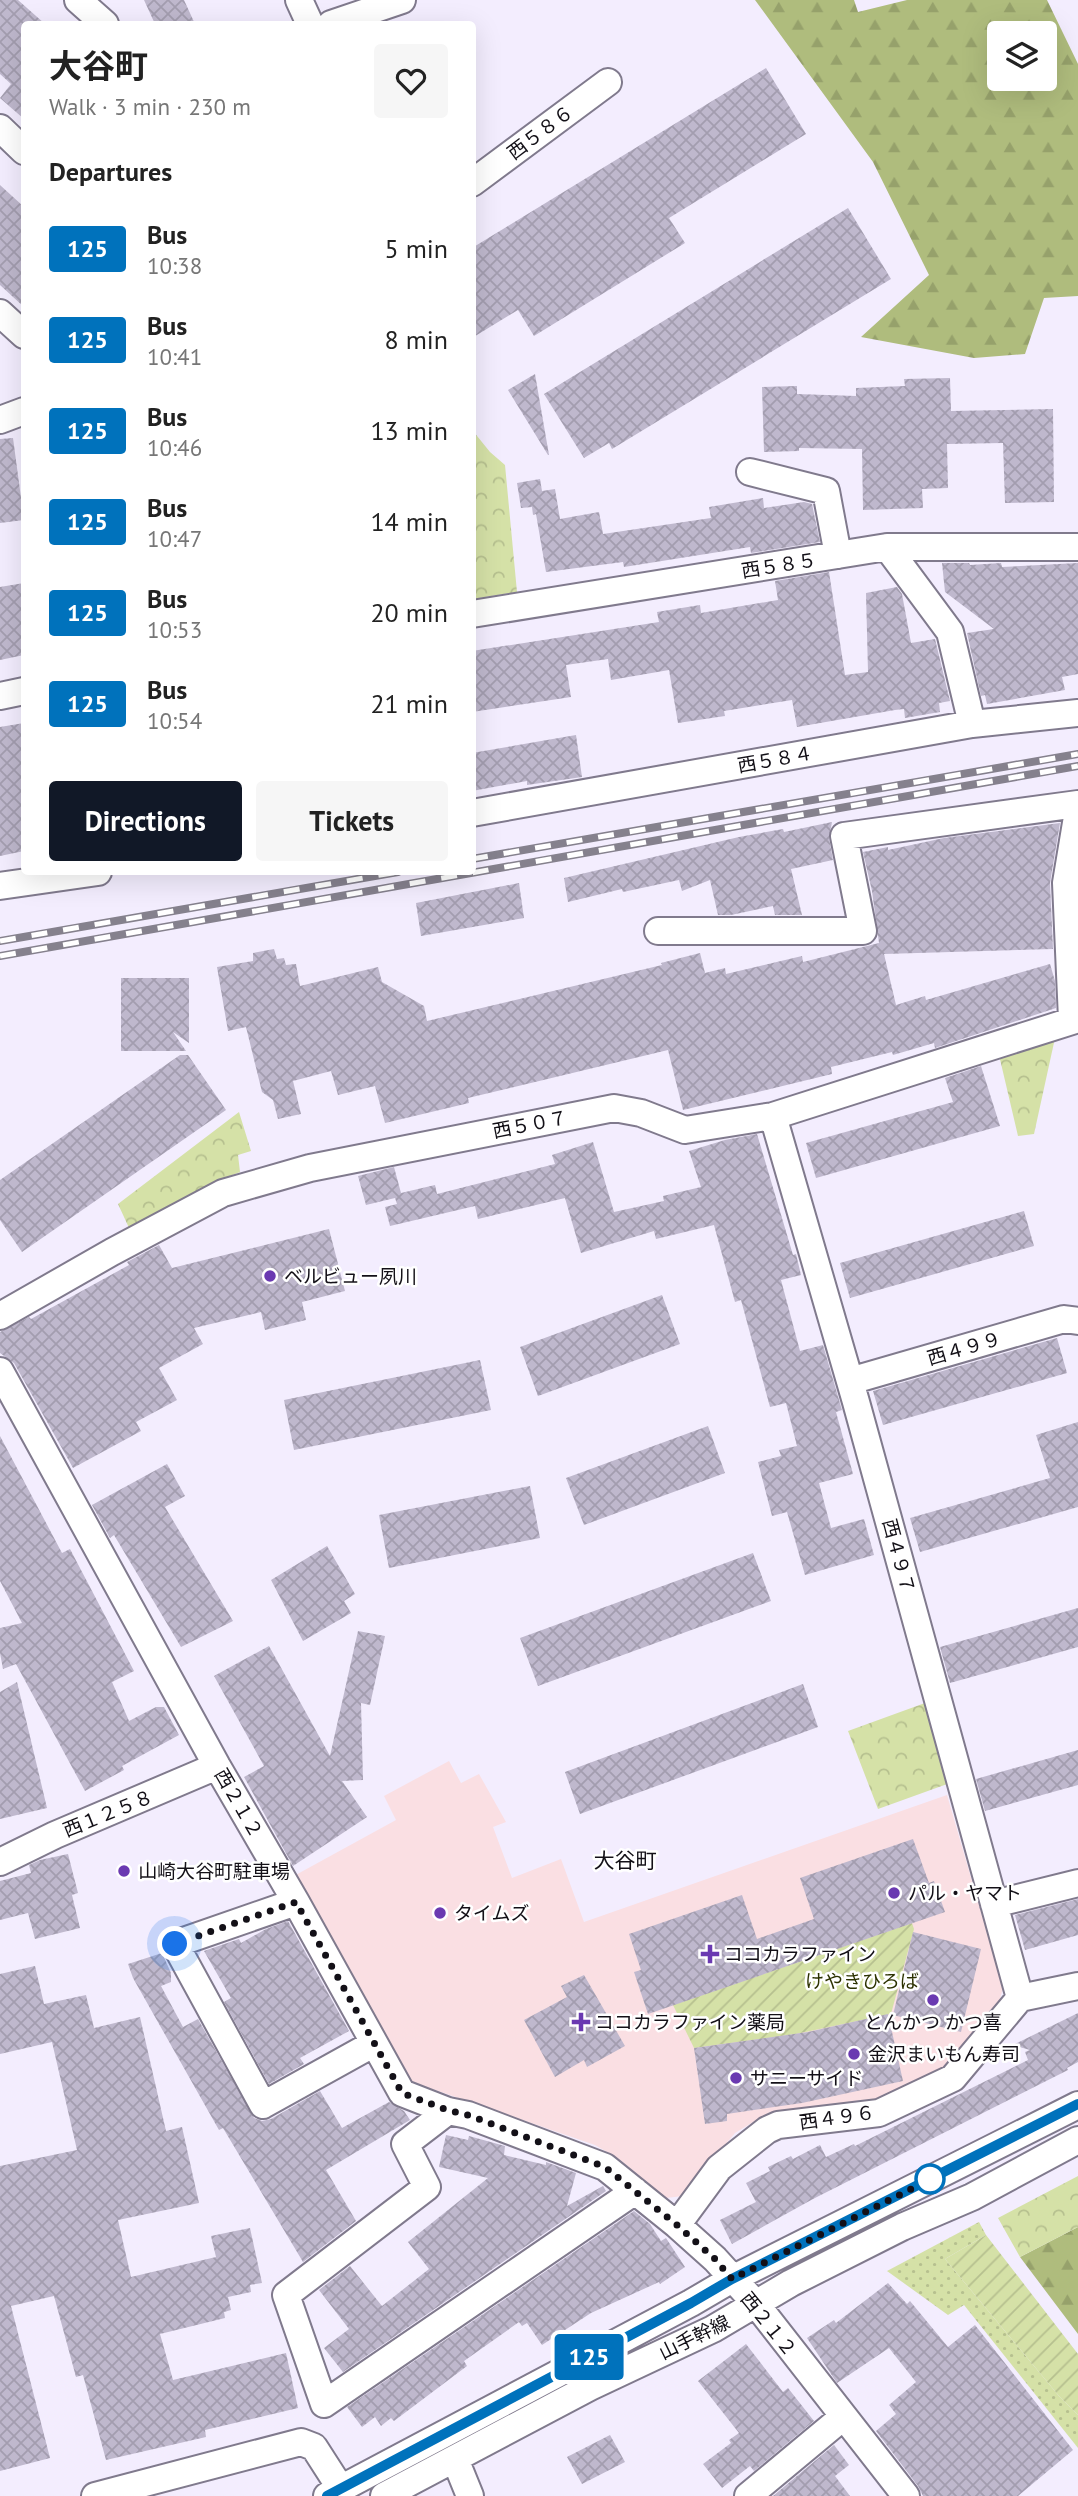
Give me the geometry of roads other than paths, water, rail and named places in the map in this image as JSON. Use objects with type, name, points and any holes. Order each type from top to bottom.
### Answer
[{"type":"street","points":[[78,0],[102,21]]},
{"type":"street","points":[[299,0],[309,21]]},
{"type":"street","points":[[340,21],[402,0]]},
{"type":"street","name":"西５８６","points":[[476,180],[608,82]]},
{"type":"street","points":[[0,128],[21,148]]},
{"type":"street","points":[[0,313],[21,332]]},
{"type":"street","points":[[0,420],[21,412]]},
{"type":"street","points":[[750,472],[826,491],[838,555]]},
{"type":"street","points":[[887,547],[950,632],[971,724]]},
{"type":"street","name":"西５８５","points":[[476,613],[887,547],[1078,547]]},
{"type":"street","points":[[0,696],[21,692]]},
{"type":"street","name":"西５８４","points":[[476,812],[971,724],[1078,713]]},
{"type":"street","points":[[658,932],[863,932],[844,836],[1078,804]]},
{"type":"street","points":[[1075,1019],[1066,883],[1078,811]]},
{"type":"street","points":[[0,886],[77,875]]},
{"type":"street","name":"西５０７","points":[[0,1316],[223,1193],[310,1168],[614,1108],[640,1113],[685,1130],[773,1116],[1075,1019]]},
{"type":"street","name":"西４９７","points":[[773,1116],[850,1381],[1020,1997]]},
{"type":"street","name":"西４９９","points":[[850,1381],[1064,1319],[1078,1321]]},
{"type":"street","name":"西２１２","points":[[0,1371],[217,1766],[402,2093],[605,2167],[715,2259],[756,2304],[906,2496]]},
{"type":"street","name":"西１２５８","points":[[0,1862],[55,1835],[217,1766]]},
{"type":"street","points":[[994,1904],[1078,1883]]},
{"type":"street","points":[[296,1902],[175,1944],[263,2105],[373,2044]]},
{"type":"street","points":[[1020,1997],[1078,1986]]},
{"type":"street","name":"西４９６","points":[[677,2225],[719,2168],[767,2130],[778,2125],[879,2113],[953,2078],[1020,1997]]},
{"type":"street","name":"山手幹線","points":[[334,2493],[732,2279],[1078,2105]]},
{"type":"street","points":[[447,2110],[405,2144],[427,2187],[286,2295],[324,2404],[635,2191]]},
{"type":"street","name":"山手幹線","points":[[384,2496],[590,2386],[713,2329],[791,2283],[902,2227],[972,2197],[1078,2140]]},
{"type":"street","points":[[748,2496],[843,2417]]},
{"type":"street","points":[[95,2496],[125,2493],[301,2442],[314,2447],[334,2493]]},
{"type":"street","points":[[455,2459],[470,2496]]},
{"type":"railway","points":[[476,858],[1078,754]]},
{"type":"railway","points":[[476,872],[1078,766]]},
{"type":"railway","points":[[0,941],[381,875]]},
{"type":"railway","points":[[0,956],[460,875]]},
{"type":"place","name":"ベルビュー夙川","points":[[270,1276]]},
{"type":"place","name":"山崎大谷町駐車場","points":[[124,1871]]},
{"type":"place","name":"パル・ヤマト","points":[[894,1893]]},
{"type":"place","name":"タイムズ","points":[[440,1913]]},
{"type":"place","name":"ココカラファイン","points":[[710,1954]]},
{"type":"place","name":"とんかつ かつ喜","points":[[933,2000]]},
{"type":"place","name":"ココカラファイン薬局","points":[[581,2022]]},
{"type":"place","name":"金沢まいもん寿司","points":[[854,2054]]},
{"type":"place","name":"サニーサイド","points":[[736,2078]]},
{"type":"district","name":"大谷町","points":[[625,1861]]},
{"type":"park label","name":"けやきひろば","points":[[862,1981]]}]
